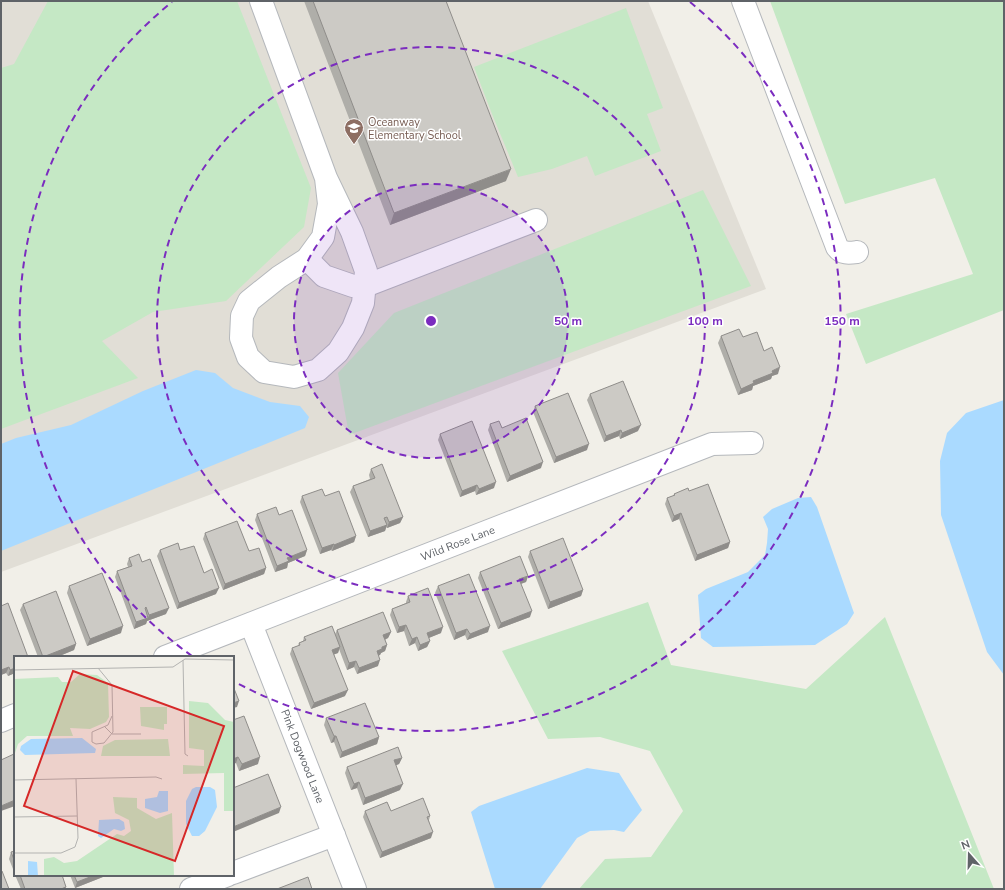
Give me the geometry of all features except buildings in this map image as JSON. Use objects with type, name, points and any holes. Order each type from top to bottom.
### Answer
[{"type":"street","points":[[261,1],[326,178],[352,232],[366,271],[363,303],[353,328],[338,352],[318,370],[294,377],[264,372],[248,357],[241,338],[242,316],[249,301],[279,277],[307,259],[323,237],[329,204],[326,178]]},
{"type":"street","points":[[744,1],[837,247],[840,251],[846,253],[857,252]]},
{"type":"street","points":[[307,259],[324,276],[353,286],[365,286],[536,220]]},
{"type":"street","name":"Wild Rose Lane","points":[[168,656],[712,444],[752,443]]},
{"type":"street","name":"Pink Dogwood Lane","points":[[251,624],[355,889]]},
{"type":"street","points":[[1,721],[14,715]]},
{"type":"street","points":[[234,873],[334,835]]},
{"type":"street","points":[[192,889],[225,876]]},
{"type":"shaded area","name":"Oceanway Elementary School","points":[[1,1],[648,1],[766,289],[1,572]]},
{"type":"green space","points":[[48,1],[237,1],[311,188],[304,227],[226,301],[153,312],[102,341],[138,378],[1,429],[1,68],[14,64]]},
{"type":"green space","points":[[770,1],[1004,1],[1004,310],[866,364],[846,314],[973,274],[935,178],[845,204]]},
{"type":"green space","points":[[626,8],[663,108],[647,114],[661,151],[595,176],[587,156],[552,169],[518,177],[474,67]]},
{"type":"green space","points":[[703,190],[751,286],[349,435],[338,373],[394,313]]},
{"type":"green space","points":[[648,602],[671,665],[806,689],[885,617],[994,889],[579,889],[605,859],[651,857],[683,811],[650,751],[600,737],[548,739],[502,651]]},
{"type":"water","points":[[196,370],[215,373],[233,388],[270,402],[300,406],[309,417],[305,428],[1,551],[1,444],[16,438],[71,425],[143,391]]},
{"type":"water","points":[[1004,400],[1004,675],[987,652],[941,515],[940,461],[947,433],[966,413]]},
{"type":"water","points":[[811,497],[817,507],[854,613],[847,624],[815,645],[713,647],[701,638],[698,595],[706,589],[748,572],[765,555],[768,529],[763,517],[772,509],[798,498]]},
{"type":"water","points":[[587,768],[619,773],[642,810],[624,832],[614,830],[590,831],[577,838],[540,889],[495,889],[471,812],[479,806]]},
{"type":"place","name":"Oceanway Elementary School","points":[[354,145]]}]
